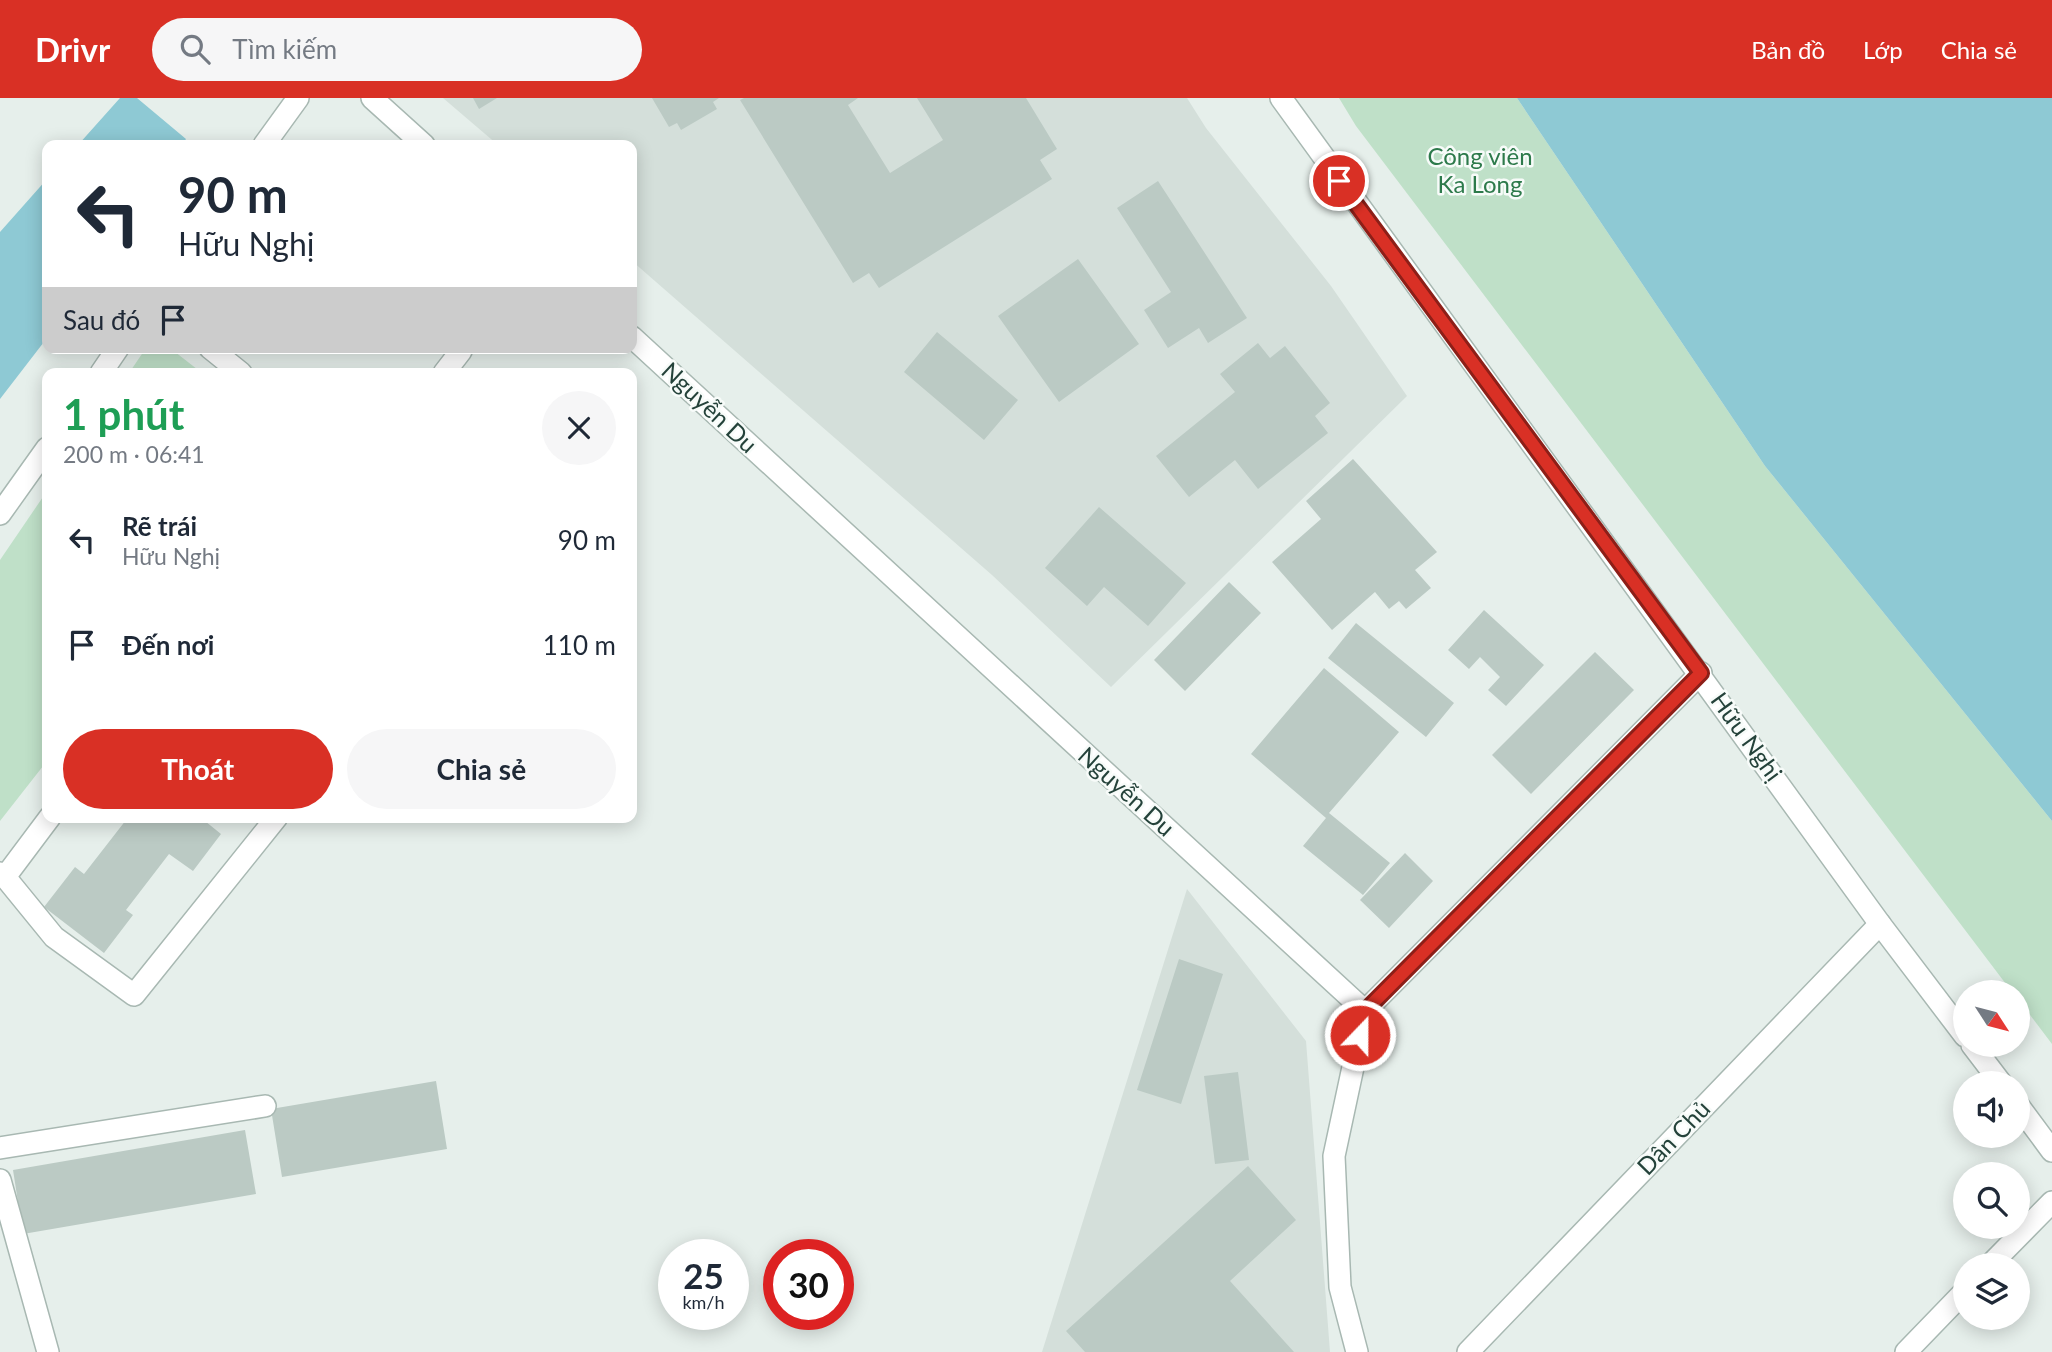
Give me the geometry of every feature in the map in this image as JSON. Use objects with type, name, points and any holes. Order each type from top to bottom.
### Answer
[{"type":"street","points":[[268,140],[299,98]]},
{"type":"street","points":[[372,98],[418,140]]},
{"type":"street","name":"Hữu Nghị","points":[[1281,98],[1953,1020]]},
{"type":"street","name":"Nguyễn Du","points":[[637,342],[1365,1011]]},
{"type":"street","points":[[217,354],[235,368]]},
{"type":"street","points":[[448,368],[459,354]]},
{"type":"street","points":[[0,514],[42,455]]},
{"type":"street","points":[[1357,1352],[1340,1287],[1334,1156],[1365,1011],[1701,673]]},
{"type":"street","points":[[45,823],[2,875],[54,937],[134,995],[271,823]]},
{"type":"street","name":"Dân Chủ","points":[[1468,1352],[1880,923]]},
{"type":"street","points":[[1981,1057],[1992,1071]]},
{"type":"street","points":[[0,1148],[265,1106]]},
{"type":"street","points":[[2030,1121],[2052,1150]]},
{"type":"street","points":[[0,1180],[48,1352]]},
{"type":"street","points":[[2002,1253],[2052,1202]]},
{"type":"street","points":[[1906,1352],[1953,1303]]},
{"type":"shaded area","points":[[443,98],[1187,98],[1206,128],[1331,286],[1407,396],[1111,687],[992,575],[637,265],[637,140],[492,140]]},
{"type":"shaded area","points":[[1187,889],[1306,1041],[1330,1352],[1042,1352]]},
{"type":"green space","name":"Công viên Ka Long","points":[[1339,98],[1517,98],[1765,466],[2052,821],[2052,1044],[2030,1015],[2030,980],[2003,980],[1356,126]]},
{"type":"green space","points":[[142,354],[178,354],[196,368],[132,368]]},
{"type":"green space","points":[[42,498],[42,767],[0,821],[0,560]]},
{"type":"water","points":[[120,98],[137,98],[186,139],[185,140],[82,140]]},
{"type":"water","points":[[1517,98],[2052,98],[2052,821],[1765,466]]},
{"type":"water","points":[[42,185],[42,344],[0,399],[0,232]]},
{"type":"building","points":[[473,98],[497,98],[479,109]]},
{"type":"building","points":[[652,98],[719,98],[713,102],[717,109],[681,130],[677,123],[669,127]]},
{"type":"building","points":[[858,98],[848,105],[890,173],[943,140],[917,98],[1026,98],[1057,149],[1040,160],[1052,179],[879,288],[869,273],[853,283],[740,100]]},
{"type":"building","points":[[1158,181],[1247,318],[1208,343],[1199,328],[1168,348],[1144,310],[1171,292],[1117,208]]},
{"type":"building","points":[[1078,259],[1139,344],[1059,402],[998,316]]},
{"type":"building","points":[[937,332],[1018,400],[984,440],[904,372]]},
{"type":"building","points":[[1258,343],[1270,358],[1285,346],[1330,403],[1315,416],[1328,433],[1258,489],[1235,460],[1189,497],[1156,456],[1235,392],[1220,374]]},
{"type":"building","points":[[1353,459],[1437,552],[1415,570],[1431,588],[1406,609],[1399,601],[1389,609],[1375,592],[1332,630],[1272,562],[1321,519],[1306,501]]},
{"type":"building","points":[[1099,507],[1186,583],[1148,626],[1104,587],[1087,606],[1045,568]]},
{"type":"building","points":[[1229,582],[1261,613],[1185,691],[1154,660]]},
{"type":"building","points":[[1484,610],[1544,665],[1506,706],[1488,690],[1500,677],[1480,657],[1469,669],[1448,650]]},
{"type":"building","points":[[1356,623],[1454,703],[1426,737],[1328,658]]},
{"type":"building","points":[[1595,652],[1634,690],[1531,794],[1492,755]]},
{"type":"building","points":[[1324,668],[1399,732],[1329,813],[1390,863],[1363,895],[1303,846],[1326,818],[1251,754]]},
{"type":"building","points":[[124,823],[207,823],[221,834],[193,871],[169,854],[126,910],[133,915],[104,953],[44,907],[75,867],[84,874]]},
{"type":"building","points":[[1405,853],[1433,881],[1389,928],[1360,900]]},
{"type":"building","points":[[1179,959],[1223,974],[1181,1104],[1137,1090]]},
{"type":"building","points":[[1238,1072],[1249,1160],[1215,1164],[1204,1076]]},
{"type":"building","points":[[436,1081],[447,1149],[282,1177],[271,1109]]},
{"type":"building","points":[[245,1130],[256,1194],[23,1234],[13,1170]]},
{"type":"building","points":[[1248,1166],[1296,1220],[1230,1281],[1294,1352],[1085,1352],[1066,1331]]},
{"type":"route","points":[[1339,181],[1701,673],[1365,1011],[1360,1035]]}]
